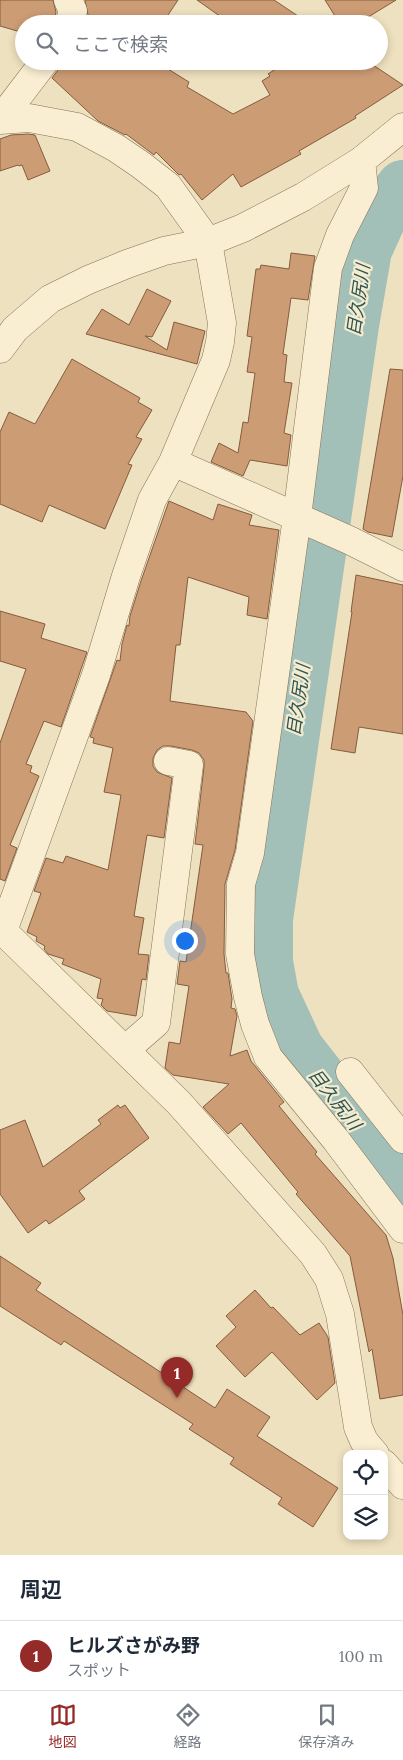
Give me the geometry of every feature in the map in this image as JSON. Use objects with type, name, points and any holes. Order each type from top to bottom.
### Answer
[{"type":"street","points":[[68,0],[73,11],[72,15]]},
{"type":"street","points":[[0,120],[38,70]]},
{"type":"street","points":[[0,120],[29,118],[77,127],[141,164],[168,186],[208,242],[222,323],[220,342],[208,381],[173,462],[152,500],[126,576],[96,675],[1,931],[179,1103],[313,1254],[329,1279],[340,1314],[358,1427],[364,1441],[372,1450]]},
{"type":"street","points":[[0,349],[15,329],[50,299],[88,280],[128,264],[164,251],[208,242],[243,228],[302,197],[361,161],[403,127]]},
{"type":"street","points":[[361,161],[364,188],[340,235],[328,268],[300,518],[250,853],[241,884],[240,954],[255,1024],[268,1057],[288,1079],[403,1229]]},
{"type":"street","points":[[173,462],[403,565]]},
{"type":"street","points":[[125,1050],[156,1023],[189,765],[168,761]]},
{"type":"street","points":[[350,1072],[403,1139]]},
{"type":"street","points":[[388,1468],[403,1485]]},
{"type":"building","points":[[0,0],[53,0],[56,15],[15,15],[15,30],[0,26]]},
{"type":"building","points":[[85,0],[178,0],[168,15],[88,15]]},
{"type":"building","points":[[197,0],[274,0],[296,15],[218,15]]},
{"type":"building","points":[[325,0],[396,0],[372,15],[334,15]]},
{"type":"building","points":[[58,70],[170,70],[189,82],[187,87],[233,114],[270,95],[262,81],[270,76],[268,74],[274,70],[380,70],[403,85],[355,116],[356,118],[299,151],[301,154],[241,187],[233,174],[202,200],[181,174],[179,175],[156,152],[154,155],[126,134],[98,121],[52,78]]},
{"type":"building","points":[[11,135],[35,135],[50,171],[28,180],[22,165],[0,171],[0,139]]},
{"type":"building","points":[[291,253],[315,256],[308,300],[291,298],[283,354],[287,355],[284,382],[292,383],[284,433],[291,435],[287,466],[250,460],[243,476],[211,462],[219,443],[238,453],[243,422],[248,423],[255,373],[247,372],[252,337],[247,336],[256,269],[260,269],[261,265],[289,269]]},
{"type":"building","points":[[147,289],[171,301],[152,337],[145,336],[167,350],[174,322],[205,331],[197,364],[86,334],[102,309],[129,325]]},
{"type":"building","points":[[72,359],[140,398],[138,402],[152,410],[136,437],[142,439],[128,464],[132,465],[105,529],[49,505],[42,522],[0,504],[0,432],[9,412],[35,424]]},
{"type":"building","points":[[390,369],[403,370],[403,476],[392,537],[368,532],[363,529]]},
{"type":"building","points":[[169,501],[213,520],[218,504],[252,515],[249,525],[279,530],[267,619],[247,615],[249,597],[188,577],[180,645],[176,645],[170,701],[246,712],[253,721],[235,850],[225,884],[224,954],[232,999],[231,1008],[235,1009],[237,1016],[230,1056],[247,1050],[251,1061],[284,1102],[279,1106],[317,1152],[315,1154],[386,1235],[393,1258],[403,1315],[403,1395],[380,1399],[372,1349],[369,1352],[350,1256],[296,1194],[298,1192],[241,1123],[228,1134],[203,1107],[229,1084],[173,1075],[165,1068],[169,1042],[180,1044],[189,986],[177,984],[180,961],[186,962],[203,845],[195,844],[204,767],[204,760],[199,753],[192,750],[163,746],[157,750],[153,758],[153,766],[157,772],[172,778],[164,838],[147,835],[134,916],[144,918],[138,954],[149,955],[146,980],[142,979],[136,1016],[107,1011],[101,1005],[103,999],[97,998],[101,979],[62,964],[64,959],[48,954],[44,949],[45,946],[36,941],[37,937],[27,932],[41,893],[34,891],[46,858],[63,863],[66,856],[108,870],[121,795],[104,792],[113,748],[93,743],[94,738],[90,737],[117,660],[120,661],[127,625],[129,626],[130,616],[141,581]]},
{"type":"building","points":[[356,575],[403,585],[403,734],[359,727],[355,753],[331,749]]},
{"type":"building","points":[[0,611],[45,624],[41,638],[87,652],[61,727],[44,721],[26,764],[32,766],[30,772],[39,776],[10,845],[17,848],[5,881],[0,879],[0,743],[26,669],[0,661]]},
{"type":"building","points":[[118,1105],[120,1108],[125,1105],[149,1138],[79,1191],[85,1199],[49,1224],[46,1220],[28,1233],[0,1194],[0,1130],[25,1120],[43,1167],[101,1124],[98,1120]]},
{"type":"building","points":[[0,1256],[41,1283],[36,1290],[215,1408],[227,1389],[270,1417],[257,1436],[338,1488],[313,1527],[278,1504],[282,1498],[230,1464],[234,1458],[189,1429],[193,1424],[64,1341],[61,1345],[0,1306]]},
{"type":"building","points":[[255,1290],[300,1335],[319,1323],[328,1337],[335,1383],[317,1400],[272,1352],[245,1377],[216,1346],[236,1327],[226,1316]]},
{"type":"waterway","name":"目久尻川","points":[[403,187],[379,219],[365,250],[352,325],[266,919],[266,962],[272,995],[297,1049],[403,1185]]},
{"type":"place","name":"ヒルズさがみ野","points":[[177,1398]]}]
